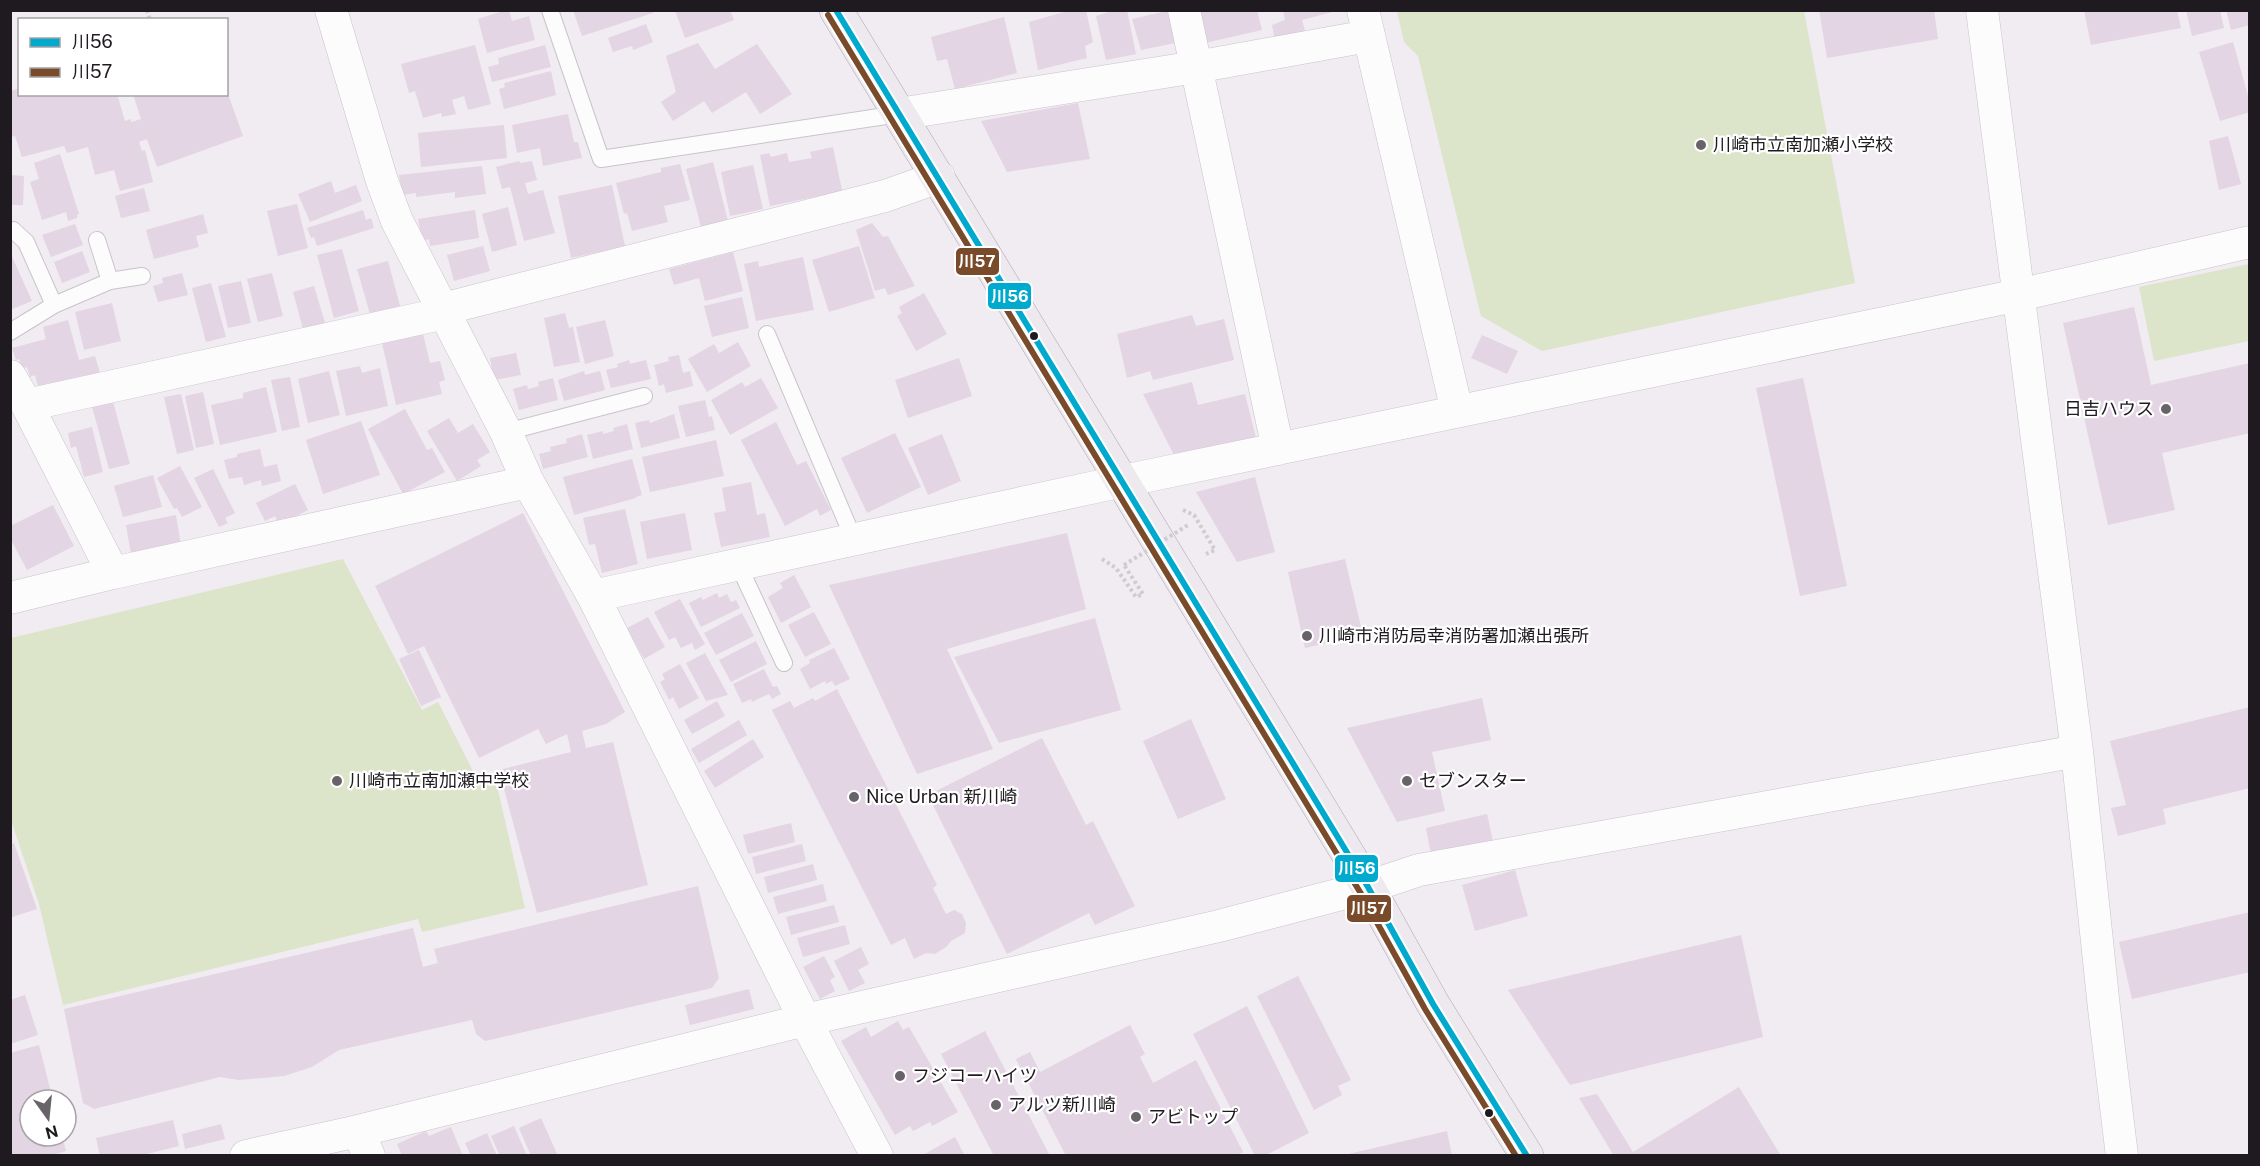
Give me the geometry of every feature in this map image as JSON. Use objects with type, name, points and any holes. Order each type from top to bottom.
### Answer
[{"type":"main road","points":[[836,10],[1123,480],[1368,887],[1433,1004],[1527,1155]]},
{"type":"street","points":[[331,10],[382,181],[397,221],[506,432],[528,483],[593,596],[805,1020],[877,1155]]},
{"type":"street","points":[[1184,10],[1278,448]]},
{"type":"street","points":[[1983,10],[2077,751],[2122,1155]]},
{"type":"street","points":[[899,114],[1196,67],[1366,23],[1457,411]]},
{"type":"street","points":[[27,405],[444,311],[873,199],[939,177]]},
{"type":"street","points":[[593,596],[1123,480],[2019,295],[2250,242]]},
{"type":"street","points":[[10,376],[113,573]]},
{"type":"street","points":[[10,598],[113,573],[528,483]]},
{"type":"street","points":[[246,1155],[364,1143],[805,1020],[1219,926],[1368,887],[1419,870],[2077,751]]},
{"type":"lane","points":[[550,10],[600,159],[899,114]]},
{"type":"lane","points":[[10,231],[13,230],[26,242],[54,304]]},
{"type":"lane","points":[[97,240],[110,281]]},
{"type":"lane","points":[[10,332],[54,304],[110,281],[142,276]]},
{"type":"lane","points":[[767,334],[854,540]]},
{"type":"lane","points":[[506,432],[644,396]]},
{"type":"lane","points":[[738,564],[784,663]]},
{"type":"path","points":[[1183,510],[1194,515],[1215,550],[1206,554],[1200,544]]},
{"type":"path","points":[[1102,559],[1116,568],[1136,597],[1143,594],[1124,565],[1188,525],[1194,535]]},
{"type":"green space","name":"川崎市立南加瀬小学校","points":[[1397,11],[1804,11],[1855,283],[1542,351],[1481,316],[1418,56],[1404,42]]},
{"type":"green space","points":[[2249,264],[2249,341],[2154,361],[2139,287]]},
{"type":"green space","points":[[343,559],[422,710],[438,702],[479,783],[495,777],[525,908],[422,932],[418,919],[63,1005],[39,904],[11,820],[11,638]]},
{"type":"building","points":[[509,10],[512,21],[529,16],[535,40],[487,53],[478,19]]},
{"type":"building","points":[[573,10],[653,10],[653,13],[582,36]]},
{"type":"building","points":[[675,10],[730,10],[734,20],[685,38]]},
{"type":"building","points":[[1071,10],[1086,10],[1093,42],[1085,46],[1087,58],[1038,70],[1029,22]]},
{"type":"building","points":[[1115,10],[1127,10],[1136,54],[1106,60],[1096,16]]},
{"type":"building","points":[[1171,10],[1180,42],[1141,50],[1132,19]]},
{"type":"building","points":[[1197,10],[1257,10],[1262,30],[1205,43]]},
{"type":"building","points":[[1283,10],[1336,11],[1302,20],[1305,31],[1275,41],[1272,25],[1285,20]]},
{"type":"building","points":[[1819,10],[1934,10],[1938,39],[1827,58]]},
{"type":"building","points":[[2084,10],[2177,10],[2181,28],[2091,45]]},
{"type":"building","points":[[2186,10],[2220,10],[2224,28],[2192,36]]},
{"type":"building","points":[[2226,10],[2250,10],[2250,25],[2231,30]]},
{"type":"building","points":[[1004,17],[1017,73],[955,89],[947,59],[937,61],[931,37]]},
{"type":"building","points":[[646,24],[653,42],[633,50],[632,46],[613,52],[608,38]]},
{"type":"building","points":[[2233,42],[2250,103],[2250,112],[2220,121],[2199,52]]},
{"type":"building","points":[[698,43],[715,69],[757,44],[792,94],[760,114],[746,92],[712,113],[704,101],[673,121],[661,102],[676,92],[666,56]]},
{"type":"building","points":[[475,45],[491,104],[468,110],[464,96],[452,100],[456,114],[442,117],[441,113],[423,118],[415,91],[409,93],[401,64]]},
{"type":"building","points":[[545,45],[551,67],[492,82],[488,67],[499,64],[498,58]]},
{"type":"building","points":[[551,71],[556,95],[504,109],[499,89],[505,87],[504,83]]},
{"type":"building","points":[[18,89],[18,96],[118,96],[125,121],[131,119],[131,122],[141,119],[134,96],[228,96],[228,94],[243,136],[157,167],[147,139],[139,142],[142,151],[145,150],[153,182],[120,191],[114,170],[95,175],[88,147],[67,153],[64,146],[22,157],[15,136],[10,137],[10,91]]},
{"type":"building","points":[[1078,103],[1090,159],[1007,172],[981,121]]},
{"type":"building","points":[[568,114],[574,142],[578,142],[582,158],[543,166],[540,148],[517,153],[512,125]]},
{"type":"building","points":[[504,125],[507,158],[421,167],[418,133]]},
{"type":"building","points":[[2228,136],[2241,184],[2219,190],[2209,141]]},
{"type":"building","points":[[833,147],[843,195],[825,198],[824,195],[770,206],[760,155],[769,153],[771,157],[787,153],[789,162],[812,158],[810,152]]},
{"type":"building","points":[[60,154],[79,214],[77,218],[68,221],[66,212],[42,220],[30,182],[39,179],[34,163]]},
{"type":"building","points":[[519,161],[520,163],[532,161],[537,180],[525,183],[528,194],[543,190],[555,233],[524,241],[510,187],[502,189],[496,167]]},
{"type":"building","points":[[713,162],[728,221],[701,227],[686,169]]},
{"type":"building","points":[[680,164],[690,200],[664,206],[668,222],[632,231],[627,213],[624,214],[616,183],[661,172],[661,168]]},
{"type":"building","points":[[753,165],[763,209],[730,216],[721,172]]},
{"type":"building","points":[[482,166],[486,194],[455,198],[455,192],[416,197],[416,193],[402,195],[399,175]]},
{"type":"building","points":[[10,175],[24,176],[23,205],[10,205]]},
{"type":"building","points":[[331,181],[335,193],[356,185],[362,201],[310,222],[298,194]]},
{"type":"building","points":[[612,185],[625,246],[571,258],[558,196]]},
{"type":"building","points":[[144,188],[150,211],[121,218],[115,196]]},
{"type":"building","points":[[297,204],[308,248],[278,256],[267,211]]},
{"type":"building","points":[[508,207],[517,245],[492,252],[482,214]]},
{"type":"building","points":[[363,210],[366,220],[371,218],[374,228],[317,246],[314,237],[311,238],[307,228]]},
{"type":"building","points":[[475,210],[479,238],[430,246],[429,239],[422,241],[418,219]]},
{"type":"building","points":[[203,214],[208,233],[196,236],[199,247],[154,259],[146,230]]},
{"type":"building","points":[[872,223],[883,237],[888,236],[915,286],[888,295],[885,288],[875,291],[856,230]]},
{"type":"building","points":[[75,224],[83,245],[51,257],[42,235]]},
{"type":"building","points":[[483,246],[490,271],[454,281],[447,255]]},
{"type":"building","points":[[859,246],[875,298],[829,312],[812,260]]},
{"type":"building","points":[[342,249],[359,311],[334,318],[317,255]]},
{"type":"building","points":[[82,251],[90,272],[62,283],[54,262]]},
{"type":"building","points":[[10,252],[32,301],[10,310]]},
{"type":"building","points":[[733,252],[743,291],[705,301],[699,278],[674,285],[669,269]]},
{"type":"building","points":[[803,257],[814,310],[756,321],[744,264],[758,261],[759,267]]},
{"type":"building","points":[[388,261],[400,306],[370,314],[357,269]]},
{"type":"building","points":[[182,273],[188,295],[158,302],[153,286],[163,283],[162,278]]},
{"type":"building","points":[[272,273],[283,316],[258,322],[247,279]]},
{"type":"building","points":[[241,281],[251,323],[228,328],[218,286]]},
{"type":"building","points":[[211,283],[226,337],[206,342],[192,288]]},
{"type":"building","points":[[314,286],[325,323],[303,329],[293,292]]},
{"type":"building","points":[[924,293],[947,334],[916,351],[897,316],[902,313],[899,307]]},
{"type":"building","points":[[742,297],[749,328],[712,337],[704,306]]},
{"type":"building","points":[[112,303],[121,341],[84,350],[75,312]]},
{"type":"building","name":"日吉ハウス","points":[[2134,307],[2151,385],[2250,363],[2250,433],[2162,453],[2175,510],[2108,525],[2063,323]]},
{"type":"building","points":[[565,313],[569,328],[573,327],[580,362],[554,367],[544,318]]},
{"type":"building","points":[[1192,315],[1196,326],[1224,319],[1234,360],[1153,380],[1150,371],[1127,378],[1117,334]]},
{"type":"building","points":[[68,320],[79,360],[95,356],[100,373],[39,390],[35,375],[30,377],[27,367],[22,369],[12,348],[46,339],[43,327]]},
{"type":"building","points":[[605,320],[614,356],[585,364],[576,327]]},
{"type":"building","points":[[423,334],[430,363],[440,361],[445,380],[439,382],[442,394],[396,405],[382,343]]},
{"type":"building","points":[[1482,335],[1518,351],[1507,374],[1471,358]]},
{"type":"building","points":[[738,342],[751,366],[707,392],[688,359],[714,344],[719,353]]},
{"type":"building","points":[[516,353],[521,375],[494,380],[490,358]]},
{"type":"building","points":[[679,355],[683,373],[690,371],[693,386],[666,393],[664,384],[659,386],[654,365],[669,361],[668,357]]},
{"type":"building","points":[[959,358],[972,396],[908,418],[895,380]]},
{"type":"building","points":[[629,360],[630,364],[646,360],[651,379],[611,388],[606,370],[618,367],[617,364]]},
{"type":"building","points":[[360,366],[362,373],[380,368],[388,406],[346,416],[336,371]]},
{"type":"building","points":[[329,371],[340,415],[308,423],[298,379]]},
{"type":"building","points":[[584,371],[585,375],[600,371],[605,390],[564,401],[558,380]]},
{"type":"building","points":[[290,377],[300,427],[282,431],[271,380]]},
{"type":"building","points":[[553,378],[558,400],[519,410],[513,389],[527,385],[528,389],[539,386],[538,382]]},
{"type":"building","points":[[761,378],[778,408],[730,435],[711,400],[742,382],[745,387]]},
{"type":"building","points":[[1803,378],[1847,586],[1800,596],[1756,388]]},
{"type":"building","points":[[1192,382],[1198,405],[1245,394],[1257,442],[1176,459],[1143,394]]},
{"type":"building","points":[[266,387],[277,432],[220,445],[211,405],[243,398],[243,393]]},
{"type":"building","points":[[203,392],[214,444],[196,448],[185,396]]},
{"type":"building","points":[[181,394],[194,450],[177,454],[164,397]]},
{"type":"building","points":[[112,398],[130,464],[109,469],[91,403]]},
{"type":"building","points":[[705,400],[715,430],[686,437],[678,406]]},
{"type":"building","points":[[405,409],[427,450],[432,448],[445,472],[403,494],[368,429]]},
{"type":"building","points":[[674,414],[680,438],[641,448],[635,423],[649,420],[650,423]]},
{"type":"building","points":[[449,418],[458,433],[473,424],[490,452],[477,460],[481,466],[457,481],[427,431]]},
{"type":"building","points":[[361,421],[380,475],[323,494],[306,440]]},
{"type":"building","points":[[776,422],[797,465],[806,461],[831,510],[820,516],[817,509],[785,526],[741,440]]},
{"type":"building","points":[[627,424],[633,449],[593,459],[587,435],[614,431],[613,428]]},
{"type":"building","points":[[92,427],[103,472],[84,477],[76,446],[71,448],[68,433]]},
{"type":"building","points":[[895,433],[921,487],[867,513],[841,458]]},
{"type":"building","points":[[582,434],[588,457],[543,469],[539,454],[551,451],[550,447],[567,443],[566,439]]},
{"type":"building","points":[[942,434],[961,481],[928,495],[908,448]]},
{"type":"building","points":[[716,440],[724,476],[650,492],[642,457]]},
{"type":"building","points":[[260,449],[264,467],[277,464],[281,481],[262,486],[261,480],[244,485],[242,477],[229,479],[224,460],[237,457],[237,454]]},
{"type":"building","points":[[632,459],[642,495],[574,515],[563,477]]},
{"type":"building","points":[[180,466],[202,507],[182,517],[177,508],[174,509],[157,478]]},
{"type":"building","points":[[213,469],[235,513],[225,518],[228,523],[219,527],[194,478]]},
{"type":"building","points":[[153,475],[162,507],[123,517],[114,486]]},
{"type":"building","points":[[1255,477],[1275,552],[1237,562],[1196,492]]},
{"type":"building","points":[[751,482],[757,515],[765,513],[770,537],[721,547],[714,513],[726,511],[722,488]]},
{"type":"building","points":[[295,484],[308,510],[285,522],[284,518],[277,521],[275,516],[265,521],[256,503]]},
{"type":"building","points":[[53,505],[74,546],[27,570],[10,538],[10,526]]},
{"type":"building","points":[[625,509],[638,564],[602,573],[595,544],[589,545],[583,518]]},
{"type":"building","points":[[523,513],[625,712],[606,724],[582,731],[586,748],[613,742],[648,885],[537,913],[499,770],[571,752],[567,734],[546,744],[538,729],[479,758],[424,646],[408,654],[375,586]]},
{"type":"building","points":[[685,513],[692,550],[647,559],[640,522]]},
{"type":"building","points":[[176,515],[181,545],[131,554],[126,525]]},
{"type":"building","points":[[1067,533],[1086,609],[947,649],[993,749],[917,774],[829,585]]},
{"type":"building","points":[[1345,559],[1363,635],[1305,648],[1288,572]]},
{"type":"building","points":[[794,575],[811,607],[781,623],[768,597],[783,588],[780,583]]},
{"type":"building","points":[[717,593],[719,598],[727,594],[731,602],[736,600],[740,608],[701,627],[689,603],[701,597],[703,600]]},
{"type":"building","points":[[680,599],[705,644],[695,650],[692,643],[681,648],[675,637],[669,640],[654,612]]},
{"type":"building","points":[[814,612],[831,644],[805,657],[788,625]]},
{"type":"building","points":[[742,613],[754,636],[716,655],[704,633]]},
{"type":"building","points":[[648,617],[665,647],[644,659],[627,628]]},
{"type":"building","points":[[1095,618],[1121,710],[999,743],[954,657]]},
{"type":"building","points":[[756,641],[767,664],[731,682],[719,660]]},
{"type":"building","points":[[834,648],[850,679],[835,686],[832,681],[826,684],[825,681],[810,689],[800,669],[810,663],[809,660]]},
{"type":"building","points":[[419,650],[441,697],[421,706],[399,659]]},
{"type":"building","points":[[705,653],[728,695],[706,701],[686,663]]},
{"type":"building","points":[[680,664],[699,698],[679,709],[673,697],[669,700],[660,682],[665,679],[662,674]]},
{"type":"building","points":[[764,669],[773,687],[777,686],[781,694],[772,699],[769,694],[752,702],[751,699],[742,703],[733,684]]},
{"type":"building","name":"Nice Urban 新川崎","points":[[837,689],[937,885],[933,888],[946,914],[954,910],[962,914],[966,923],[965,933],[935,954],[926,953],[914,959],[905,938],[891,945],[772,710],[790,701],[794,708],[813,698],[815,701]]},
{"type":"building","name":"セブンスター","points":[[1482,698],[1491,740],[1432,752],[1445,811],[1397,822],[1347,728]]},
{"type":"building","points":[[717,701],[725,716],[692,734],[684,720]]},
{"type":"building","points":[[2250,707],[2250,788],[2163,809],[2166,824],[2118,836],[2111,808],[2126,805],[2110,741]]},
{"type":"building","points":[[1191,719],[1226,799],[1178,819],[1143,741]]},
{"type":"building","points":[[739,720],[747,735],[699,763],[691,749]]},
{"type":"building","points":[[1042,738],[1086,825],[1093,821],[1135,906],[1095,925],[1089,913],[1007,954],[928,795]]},
{"type":"building","points":[[753,739],[764,757],[715,788],[704,771]]},
{"type":"building","points":[[1487,814],[1494,846],[1432,860],[1426,828]]},
{"type":"building","points":[[791,823],[795,842],[748,854],[743,835]]},
{"type":"building","points":[[14,843],[37,909],[12,917],[10,845]]},
{"type":"building","points":[[802,844],[806,861],[756,874],[752,857]]},
{"type":"building","points":[[813,864],[817,880],[768,893],[764,877]]},
{"type":"building","points":[[1515,870],[1528,916],[1475,931],[1462,885]]},
{"type":"building","points":[[823,884],[827,901],[778,914],[773,897]]},
{"type":"building","points":[[698,886],[719,978],[712,988],[485,1041],[476,1034],[472,1020],[339,1050],[312,1067],[284,1076],[239,1080],[220,1077],[94,1109],[83,1103],[64,1009],[413,928],[423,967],[438,963],[434,949]]},
{"type":"building","points":[[834,905],[839,922],[791,935],[786,917]]},
{"type":"building","points":[[2250,912],[2250,972],[2132,999],[2119,942]]},
{"type":"building","points":[[845,925],[850,944],[803,957],[797,938]]},
{"type":"building","points":[[1741,935],[1763,1037],[1570,1085],[1508,990]]},
{"type":"building","points":[[861,947],[869,964],[858,970],[865,983],[849,991],[834,961]]},
{"type":"building","points":[[824,956],[835,977],[830,980],[835,991],[820,999],[803,967]]},
{"type":"building","points":[[1298,976],[1351,1080],[1338,1086],[1342,1095],[1314,1110],[1257,996]]},
{"type":"building","points":[[749,989],[754,1009],[690,1025],[685,1005]]},
{"type":"building","points":[[25,995],[38,1035],[10,1044],[10,1000]]},
{"type":"building","points":[[1247,1006],[1309,1133],[1264,1156],[1255,1156],[1193,1034]]},
{"type":"building","name":"フジコーハイツ","points":[[898,1021],[903,1030],[909,1027],[958,1112],[932,1126],[930,1122],[913,1131],[910,1126],[895,1135],[841,1041],[866,1027],[871,1037]]},
{"type":"building","name":"アビトップ","points":[[1130,1025],[1145,1054],[1140,1057],[1153,1083],[1196,1060],[1243,1152],[1236,1156],[1066,1156],[1016,1059],[1030,1052],[1040,1072]]},
{"type":"building","name":"アルツ新川崎","points":[[985,1031],[1050,1156],[994,1156],[941,1054]]},
{"type":"building","points":[[39,1045],[50,1088],[18,1088],[18,1148],[65,1148],[66,1151],[49,1156],[10,1156],[10,1053]]},
{"type":"building","points":[[1739,1087],[1781,1156],[1614,1156],[1579,1098],[1597,1094],[1633,1152]]},
{"type":"building","points":[[541,1118],[558,1156],[531,1156],[519,1128]]},
{"type":"building","points":[[173,1120],[179,1146],[139,1156],[100,1156],[96,1138]]},
{"type":"building","points":[[221,1124],[225,1139],[185,1149],[182,1134]]},
{"type":"building","points":[[514,1126],[527,1156],[500,1156],[491,1136]]},
{"type":"building","points":[[451,1127],[463,1156],[402,1156],[397,1144],[426,1131],[429,1136]]},
{"type":"building","points":[[1447,1131],[1452,1156],[1344,1156],[1344,1155]]},
{"type":"building","points":[[487,1133],[497,1156],[471,1156],[465,1143]]},
{"type":"building","points":[[955,1137],[965,1156],[921,1156]]},
{"type":"transit line","name":"川56","points":[[836,10],[1368,887],[1433,1004],[1527,1156]]},
{"type":"transit line","name":"川57","points":[[828,15],[1360,892],[1425,1009],[1516,1156]]},
{"type":"place","name":"川崎市立南加瀬小学校","points":[[1701,145]]},
{"type":"place","name":"日吉ハウス","points":[[2166,409]]},
{"type":"place","name":"川崎市消防局幸消防署加瀬出張所","points":[[1307,636]]},
{"type":"place","name":"川崎市立南加瀬中学校","points":[[337,781]]},
{"type":"place","name":"セブンスター","points":[[1407,781]]},
{"type":"place","name":"Nice Urban 新川崎","points":[[854,797]]},
{"type":"place","name":"フジコーハイツ","points":[[900,1076]]},
{"type":"place","name":"アルツ新川崎","points":[[996,1105]]},
{"type":"place","name":"アビトップ","points":[[1136,1117]]}]
